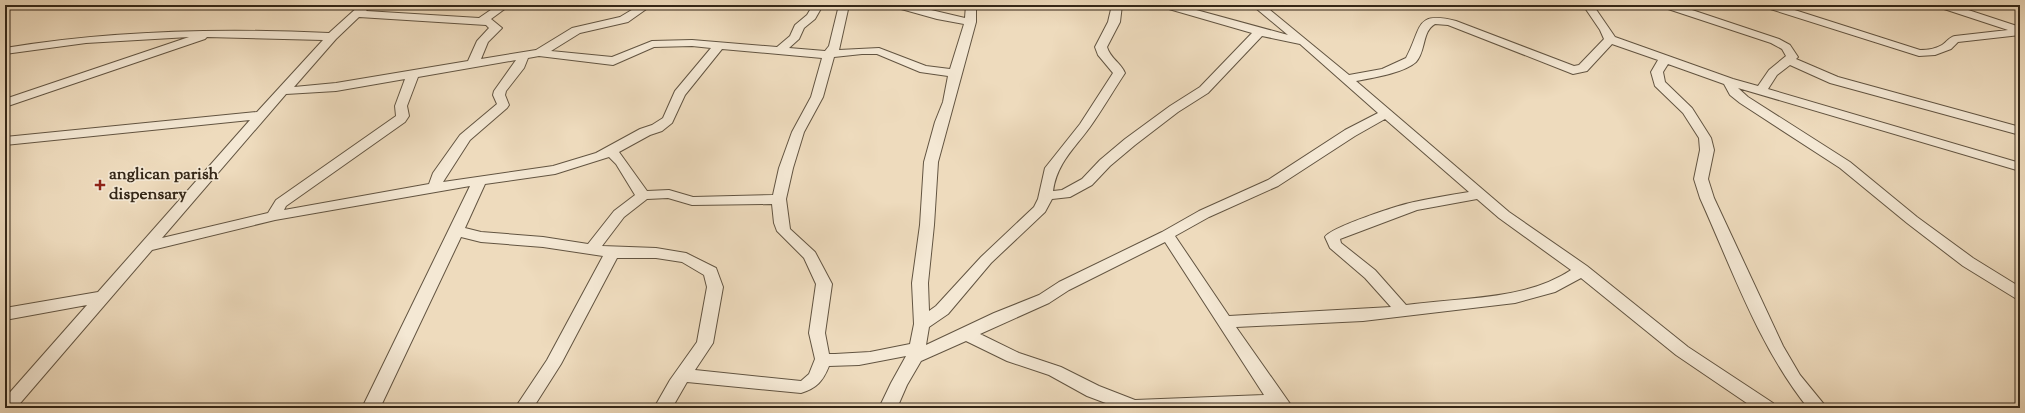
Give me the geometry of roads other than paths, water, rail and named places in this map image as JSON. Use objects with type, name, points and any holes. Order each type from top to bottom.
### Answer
[{"type":"street","points":[[483,20],[505,5]]},
{"type":"street","points":[[539,53],[576,30],[620,21],[647,5]]},
{"type":"street","points":[[780,51],[795,37],[799,27],[811,17],[818,5]]},
{"type":"street","points":[[682,375],[801,387],[807,385],[816,377],[823,358],[819,347],[817,333],[824,284],[810,255],[784,231],[781,223],[779,199],[786,168],[798,132],[817,97],[829,54],[835,47],[844,5]]},
{"type":"street","points":[[898,5],[937,16],[970,22]]},
{"type":"street","points":[[888,408],[898,384],[916,352],[922,324],[920,283],[927,225],[931,162],[941,122],[950,102],[955,73],[970,22],[971,5]]},
{"type":"street","points":[[922,324],[942,310],[986,260],[1040,209],[1052,168],[1085,125],[1119,73],[1116,67],[1105,59],[1100,48],[1114,22],[1117,5]]},
{"type":"street","points":[[1166,5],[1259,32],[1303,41]]},
{"type":"street","points":[[1257,5],[1303,41],[1385,114],[1520,227],[1582,270],[1682,351],[1767,408]]},
{"type":"street","points":[[1588,5],[1605,26],[1610,39],[1729,82],[1963,149],[2020,167]]},
{"type":"street","points":[[1666,5],[1775,42],[1789,51],[1792,57],[1790,60],[1773,73],[1761,91]]},
{"type":"street","points":[[1768,5],[1926,54],[1942,49],[1955,39],[2020,31]]},
{"type":"street","points":[[1942,5],[2020,31]]},
{"type":"street","points":[[6,408],[101,297],[261,115],[332,37],[361,10],[483,20],[489,22],[496,28],[484,41],[473,63]]},
{"type":"street","points":[[1347,79],[1390,70],[1411,60],[1415,54],[1423,32],[1430,20],[1434,19],[1452,23],[1573,70],[1583,68],[1610,39]]},
{"type":"street","points":[[1046,192],[1054,195],[1065,194],[1087,182],[1105,163],[1146,129],[1204,90],[1259,32]]},
{"type":"street","points":[[5,103],[212,33]]},
{"type":"street","points":[[5,51],[54,43],[132,36],[253,33],[332,37]]},
{"type":"street","points":[[283,91],[336,87],[539,53],[609,61],[618,60],[652,44],[692,43],[812,55],[862,50],[879,52],[924,69],[955,73]]},
{"type":"street","points":[[145,247],[275,216],[435,187],[570,167],[611,152],[646,132],[657,128],[668,120],[679,94],[720,46]]},
{"type":"street","points":[[435,187],[436,180],[440,172],[453,157],[465,138],[503,105],[499,95],[500,91],[518,68],[524,55]]},
{"type":"street","points":[[1665,59],[1657,72],[1659,83],[1692,115],[1705,138],[1707,150],[1701,179],[1706,198],[1776,347],[1794,378],[1818,408]]},
{"type":"street","points":[[1790,60],[1834,80],[2020,131]]},
{"type":"street","points":[[275,216],[275,213],[281,203],[401,119],[403,116],[402,106],[413,74]]},
{"type":"street","points":[[1729,82],[1734,92],[1744,100],[1851,169],[1912,220],[1968,262],[2020,294]]},
{"type":"street","points":[[823,358],[837,361],[854,360],[916,352],[966,334],[1000,317],[1044,299],[1064,286],[1167,235],[1204,214],[1273,183],[1350,133],[1385,114]]},
{"type":"street","points":[[5,141],[87,131],[156,126],[261,115]]},
{"type":"street","points":[[611,152],[619,160],[634,185],[644,195]]},
{"type":"street","points":[[371,408],[457,231],[479,181]]},
{"type":"street","points":[[591,250],[619,214],[644,195],[669,194],[692,201],[764,201],[779,199]]},
{"type":"street","points":[[1402,311],[1370,274],[1335,246],[1332,237],[1414,206],[1479,194]]},
{"type":"street","points":[[457,231],[481,237],[543,242],[612,253],[656,254],[686,258],[711,272],[716,287],[705,343],[682,375],[663,408]]},
{"type":"street","points":[[1167,235],[1226,322],[1246,356],[1282,406]]},
{"type":"street","points":[[524,408],[553,364],[612,253]]},
{"type":"street","points":[[1226,322],[1353,316],[1492,301],[1530,295],[1560,285],[1582,270]]},
{"type":"street","points":[[5,314],[101,297]]},
{"type":"street","points":[[966,334],[1013,357],[1055,371],[1093,391],[1134,407],[1239,402],[1272,402],[1282,406]]},
{"type":"place","name":"anglican parish dispensary","points":[[100,185]]}]
